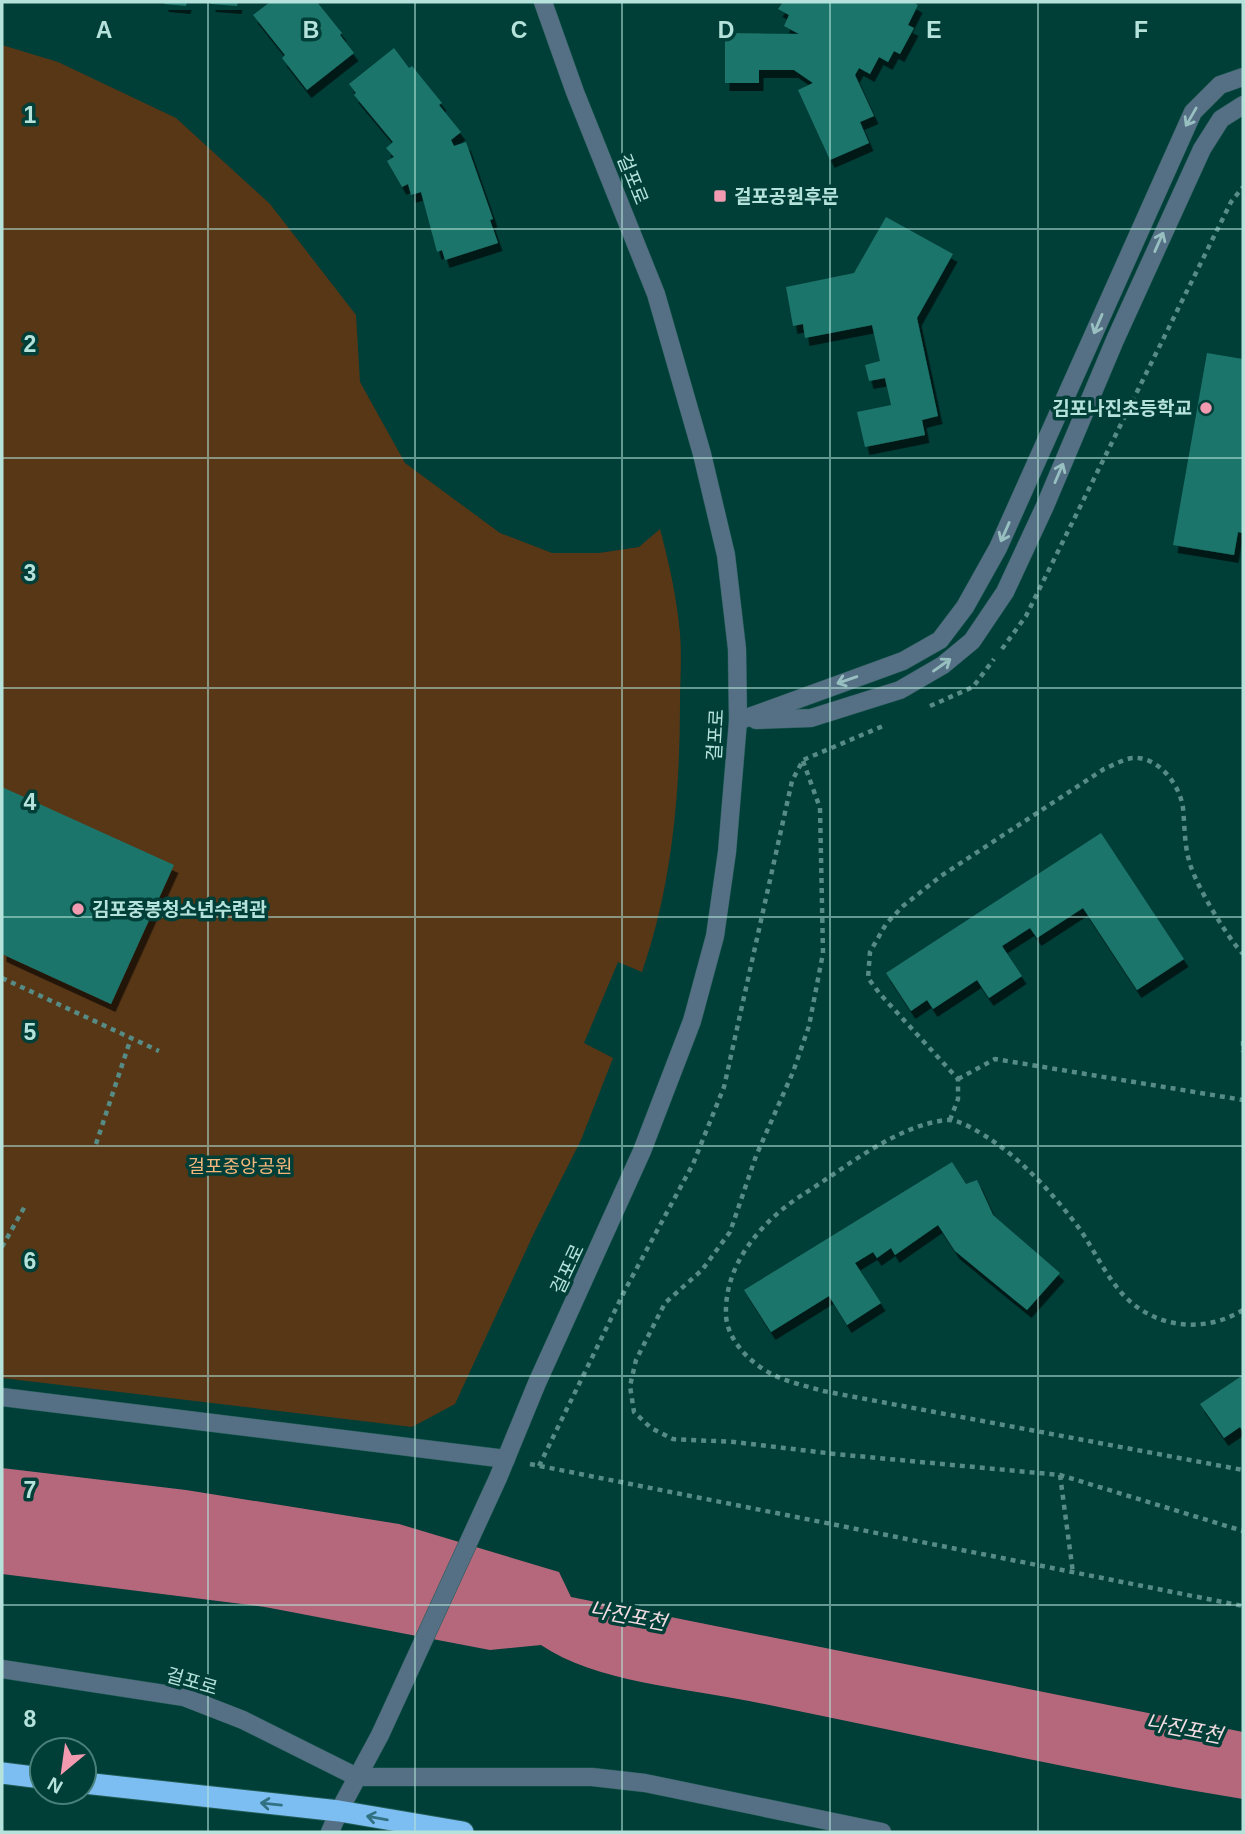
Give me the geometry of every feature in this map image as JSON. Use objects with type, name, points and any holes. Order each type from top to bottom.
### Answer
[{"type":"highway","points":[[2,1773],[28,1776]]},
{"type":"highway","points":[[98,1785],[339,1811],[463,1832]]},
{"type":"street","name":"걸포로","points":[[330,1832],[380,1735],[498,1478],[537,1383],[642,1151],[692,1021],[715,936],[727,852],[738,721],[737,649],[726,555],[702,454],[656,294],[575,92],[543,2]]},
{"type":"street","points":[[738,721],[903,661],[940,640],[965,607],[998,548],[1193,112],[1220,85],[1243,77]]},
{"type":"street","points":[[738,721],[811,718],[900,690],[943,665],[972,641],[1005,592],[1034,530],[1115,341],[1202,149],[1221,119],[1243,105]]},
{"type":"street","points":[[2,1396],[506,1459]]},
{"type":"street","name":"걸포로","points":[[2,1669],[184,1697],[243,1720],[357,1777]]},
{"type":"street","points":[[357,1777],[592,1777],[645,1783],[882,1832]]},
{"type":"path","points":[[950,1119],[958,1099],[958,1079],[868,978],[870,952],[886,924],[922,891],[1104,769],[1133,757],[1157,764],[1171,780],[1182,805],[1184,846],[1191,869],[1227,934],[1243,954]]},
{"type":"path","points":[[539,1466],[625,1290],[693,1164],[724,1087],[792,781],[803,760],[820,808],[823,953],[809,1026],[793,1072],[756,1156],[730,1231],[702,1270],[666,1303],[636,1360],[630,1386],[634,1412],[651,1428],[673,1439],[1060,1475],[1243,1531]]},
{"type":"path","points":[[2,978],[159,1051]]},
{"type":"path","points":[[96,1144],[131,1038]]},
{"type":"path","points":[[1243,1041],[1243,1052]]},
{"type":"path","points":[[958,1079],[995,1059],[1243,1100]]},
{"type":"path","points":[[1243,1310],[1231,1318],[1202,1326],[1174,1325],[1146,1314],[1118,1289],[1051,1192],[1011,1153],[981,1133],[950,1119],[921,1126],[887,1141],[787,1205],[754,1237],[733,1269],[727,1296],[726,1318],[736,1346],[780,1379],[823,1391],[1243,1470]]},
{"type":"path","points":[[2,1247],[25,1206]]},
{"type":"path","points":[[506,1459],[1243,1606]]},
{"type":"path","points":[[1060,1475],[1073,1573]]},
{"type":"green space","name":"걸포중앙공원","points":[[2,45],[58,62],[176,118],[270,204],[356,315],[360,382],[405,463],[500,533],[552,553],[599,553],[639,547],[660,529],[677,607],[680,634],[680,737],[672,839],[661,906],[652,939],[642,972],[618,962],[584,1043],[613,1058],[581,1140],[534,1233],[455,1404],[412,1427],[2,1378]]},
{"type":"water","name":"나진포천","points":[[2,1468],[186,1490],[399,1524],[559,1572],[571,1597],[1243,1732],[1243,1799],[641,1682],[587,1668],[541,1645],[490,1650],[265,1607],[2,1574]]},
{"type":"building","points":[[164,2],[187,2],[186,6]]},
{"type":"building","points":[[211,2],[238,2],[237,6]]},
{"type":"building","points":[[270,2],[317,2],[354,53],[307,90],[282,58],[285,55],[253,15]]},
{"type":"building","points":[[783,2],[913,2],[918,5],[908,25],[914,28],[900,54],[894,51],[888,62],[879,57],[870,74],[859,68],[855,75],[874,116],[860,122],[869,143],[830,160],[798,90],[813,83],[794,70],[759,70],[759,83],[725,83],[725,33],[799,34],[784,26],[789,15],[778,9]]},
{"type":"building","points":[[394,48],[442,103],[439,105],[461,132],[451,140],[454,146],[466,142],[493,219],[490,220],[498,243],[445,260],[442,250],[437,252],[421,192],[411,195],[408,184],[402,187],[387,161],[394,157],[386,148],[393,142],[354,95],[356,93],[349,84]]},
{"type":"building","points":[[886,217],[953,254],[917,318],[938,416],[922,420],[925,435],[865,447],[857,412],[891,405],[885,378],[869,381],[865,365],[880,361],[872,325],[805,338],[803,324],[793,326],[786,287],[854,273]]},
{"type":"building","points":[[1207,353],[1243,359],[1243,533],[1238,532],[1234,555],[1173,545]]},
{"type":"building","name":"김포중봉청소년수련관","points":[[2,787],[174,865],[111,1004],[2,954]]},
{"type":"building","points":[[1101,833],[1184,959],[1137,990],[1083,908],[1037,938],[1030,928],[1002,946],[1022,976],[989,998],[977,980],[933,1009],[927,1000],[911,1011],[886,973]]},
{"type":"building","points":[[952,1162],[966,1184],[977,1180],[993,1215],[1060,1273],[1027,1310],[955,1251],[938,1225],[895,1255],[891,1248],[877,1258],[873,1252],[855,1263],[881,1303],[847,1325],[829,1296],[771,1332],[744,1290]]},
{"type":"building","points":[[1243,1375],[1243,1432],[1240,1427],[1224,1438],[1200,1404]]},
{"type":"place","name":"걸포공원후문","points":[[720,196]]},
{"type":"place","name":"김포나진초등학교","points":[[1206,408]]},
{"type":"place","name":"김포중봉청소년수련관","points":[[78,909]]}]
